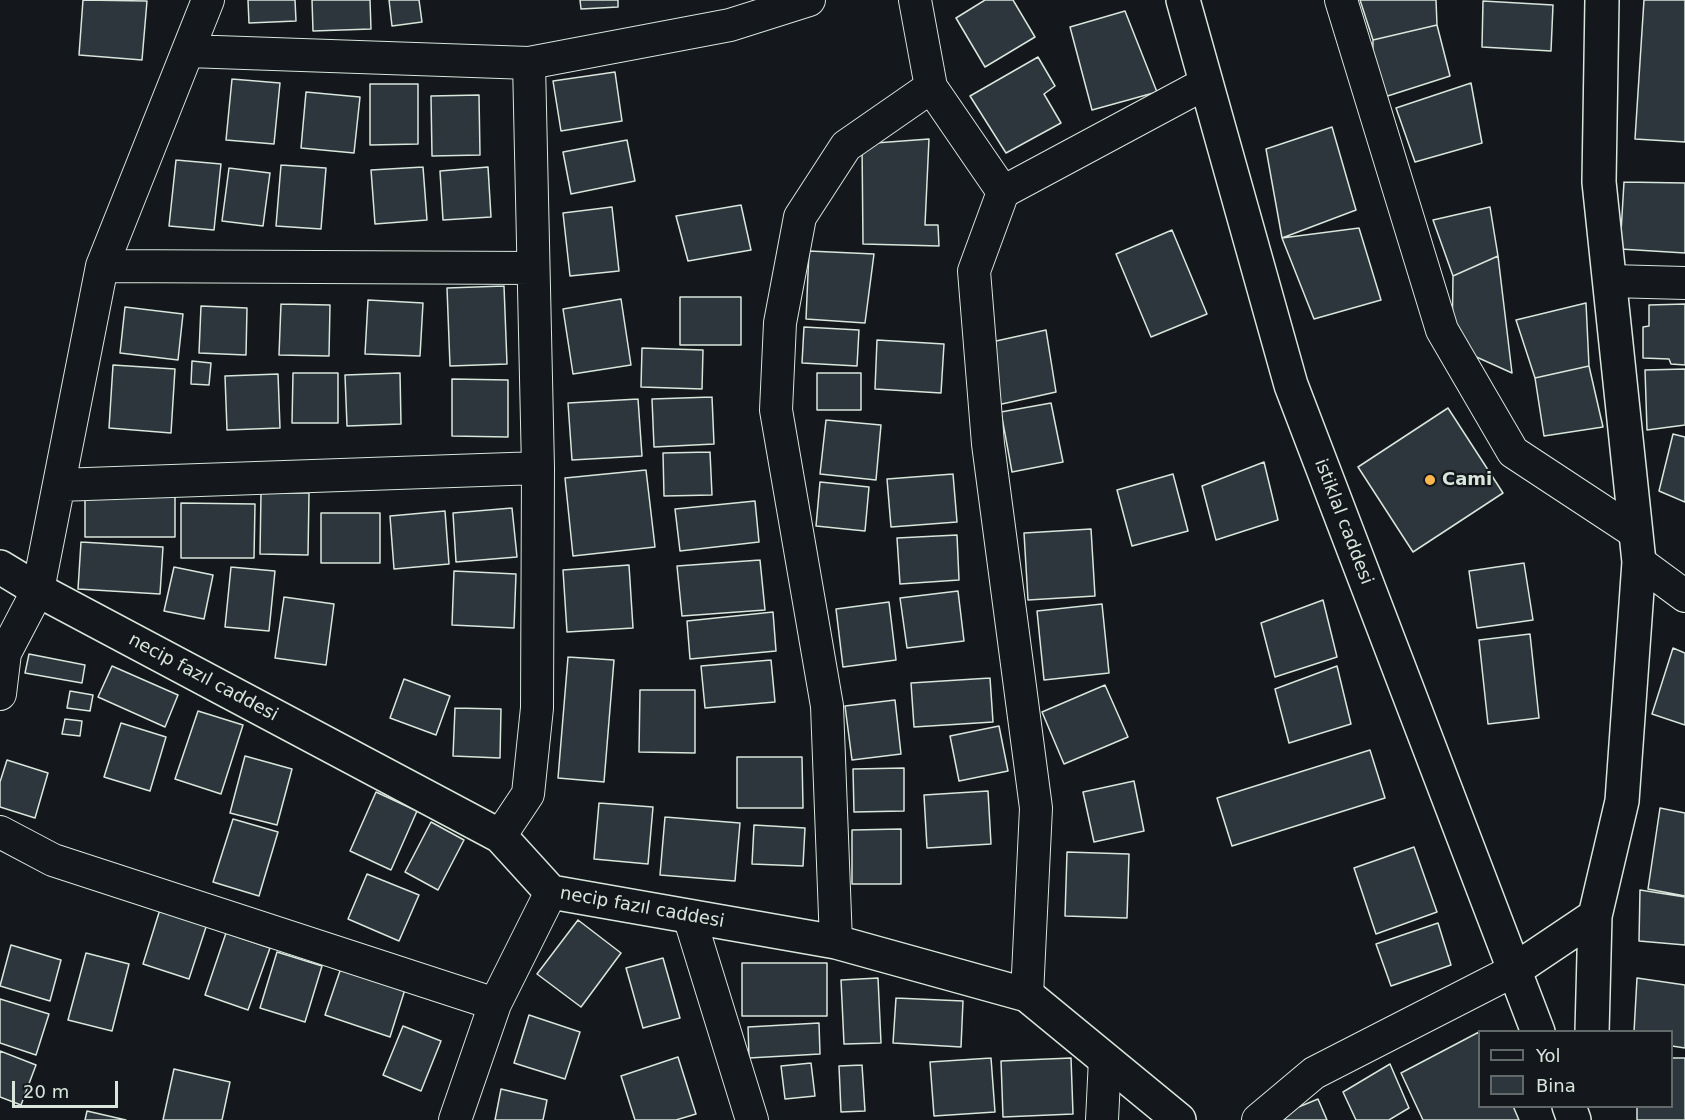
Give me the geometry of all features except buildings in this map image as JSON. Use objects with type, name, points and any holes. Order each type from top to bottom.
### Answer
[{"type":"street","points":[[0,694],[5,652],[38,590],[102,266],[208,0]]},
{"type":"street","points":[[188,51],[529,63],[730,25],[809,0]]},
{"type":"street","points":[[915,0],[930,87],[1003,192]]},
{"type":"street","name":"istiklal caddesi","points":[[1183,0],[1291,385],[1537,1030]]},
{"type":"street","points":[[1341,0],[1443,330],[1513,452],[1637,547],[1685,596]]},
{"type":"street","points":[[1592,1030],[1595,916],[1622,801],[1637,547],[1599,182],[1602,0]]},
{"type":"street","points":[[500,836],[528,794],[537,708],[538,468],[529,63]]},
{"type":"street","points":[[1027,995],[1036,808],[988,444],[974,271],[1003,192],[1206,83]]},
{"type":"street","points":[[836,942],[827,706],[776,410],[780,323],[800,217],[846,146],[930,87]]},
{"type":"street","points":[[102,266],[533,268]]},
{"type":"street","points":[[1610,281],[1685,283]]},
{"type":"street","points":[[59,485],[538,468]]},
{"type":"street","name":"necip fazıl caddesi","points":[[0,567],[38,590],[500,836],[551,892],[836,942],[1027,995],[1179,1120]]},
{"type":"street","points":[[0,832],[53,860],[495,1004]]},
{"type":"street","points":[[455,1120],[495,1004],[551,892]]},
{"type":"street","points":[[688,916],[752,1120]]},
{"type":"street","points":[[1258,1120],[1314,1073],[1514,971],[1595,916]]},
{"type":"street","points":[[1102,1120],[1105,1059]]},
{"type":"place","name":"Cami","points":[[1430,480]]}]
